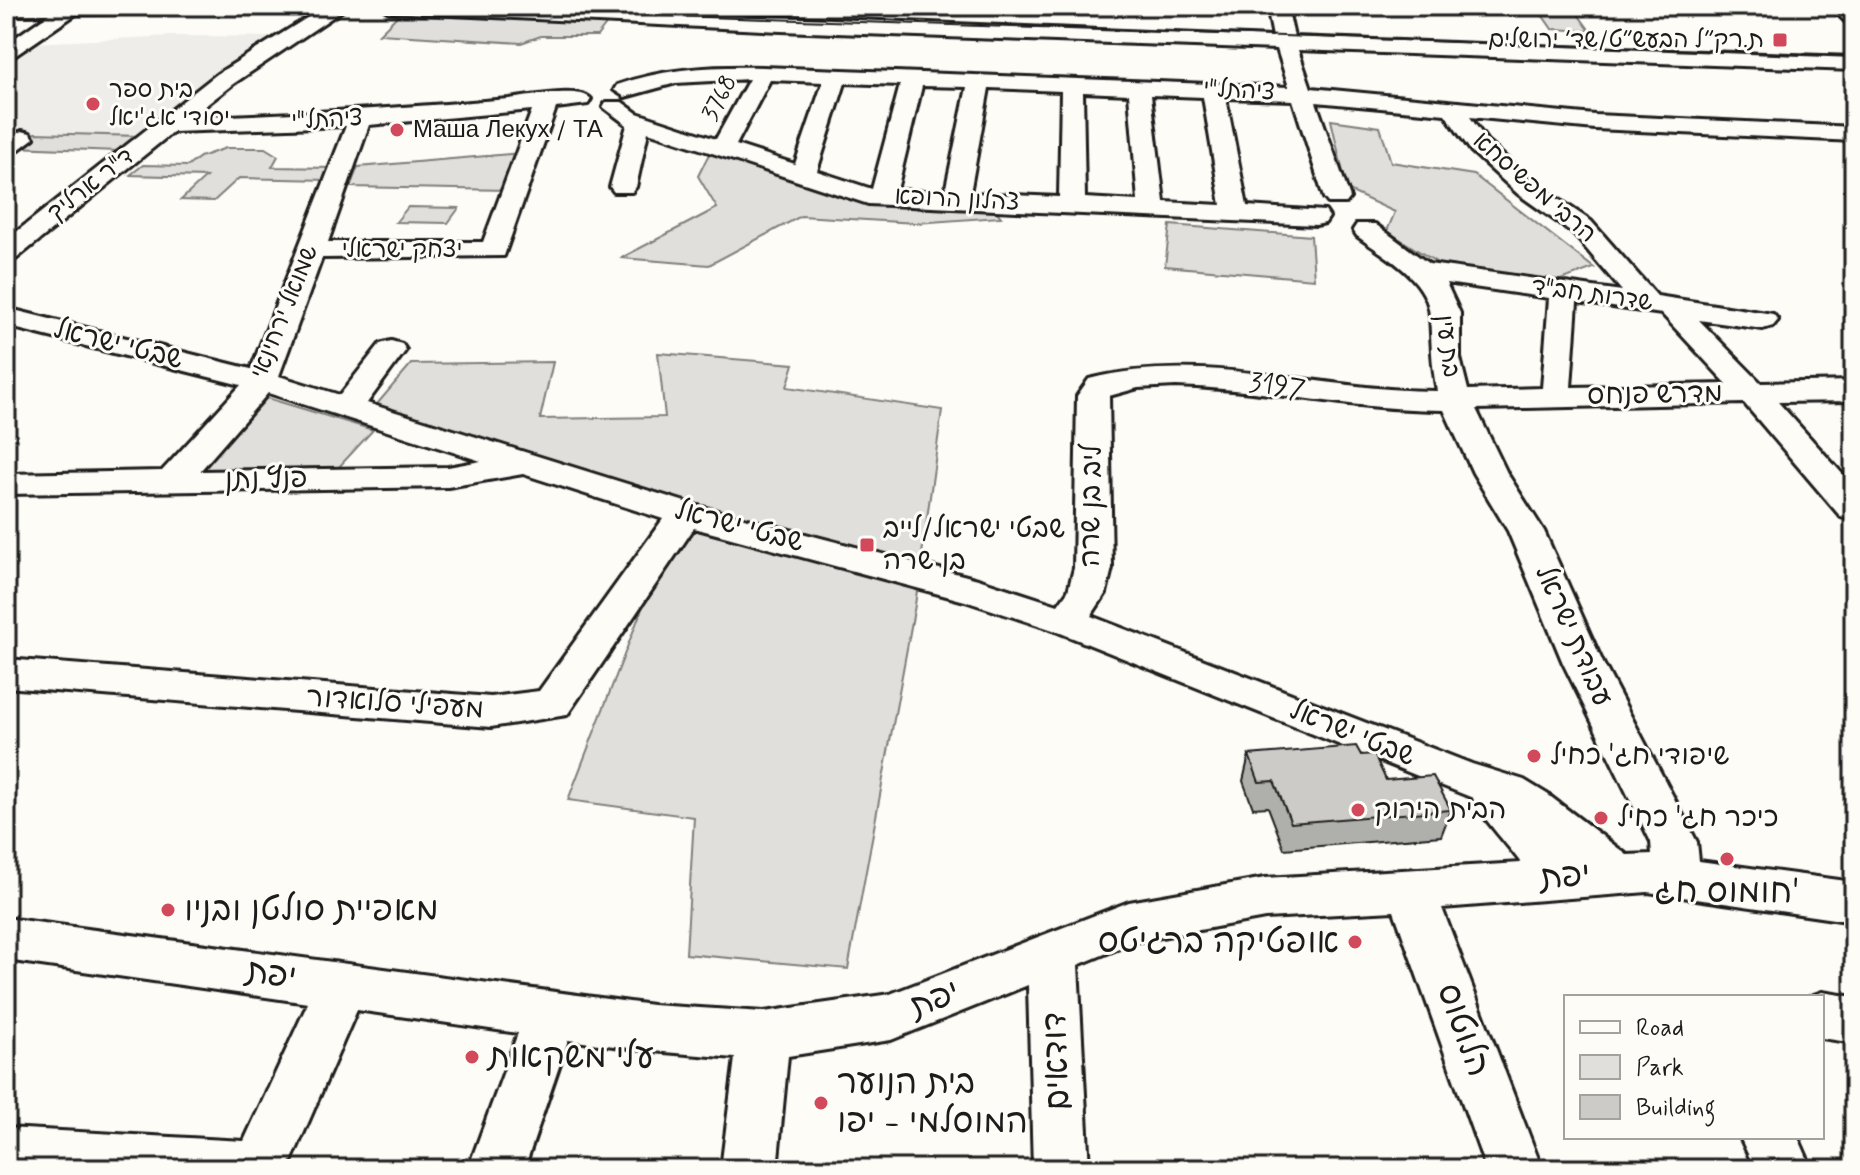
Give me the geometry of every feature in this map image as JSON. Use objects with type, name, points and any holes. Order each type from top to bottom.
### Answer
[{"type":"street","points":[[6,9],[178,6]]},
{"type":"street","name":"ד\"ר ארליך","points":[[6,253],[225,79],[339,6]]},
{"type":"street","name":"ד\"ר ארליך","points":[[295,35],[358,6]]},
{"type":"street","points":[[389,6],[781,25],[1281,23],[1854,64]]},
{"type":"street","points":[[743,6],[1225,21]]},
{"type":"street","points":[[1839,6],[1854,19]]},
{"type":"street","points":[[6,53],[81,7]]},
{"type":"street","points":[[1281,23],[1304,94],[1349,199],[1315,207],[1316,217]]},
{"type":"street","name":"ציהתל\"י","points":[[168,125],[360,119],[580,99],[587,93],[601,89],[619,99],[650,79],[677,74],[763,73],[1304,94],[1595,122],[1854,134]]},
{"type":"street","name":"3768","points":[[723,148],[763,73]]},
{"type":"street","points":[[804,174],[836,76]]},
{"type":"street","points":[[883,196],[912,80]]},
{"type":"street","points":[[956,200],[979,82]]},
{"type":"street","points":[[1072,85],[1072,205]]},
{"type":"street","points":[[1139,87],[1152,208]]},
{"type":"street","points":[[1213,89],[1235,213]]},
{"type":"street","name":"צהלון הרופא","points":[[619,99],[623,116],[868,196],[1316,217],[1331,226],[1376,222]]},
{"type":"street","name":"יצחק ישראלי","points":[[310,250],[494,250],[547,100]]},
{"type":"street","name":"הרבי מפשיסחא","points":[[1453,109],[1479,146],[1527,189],[1582,227],[1753,393],[1854,509]]},
{"type":"street","name":"שמואל ירחינאי","points":[[171,482],[262,381],[360,119]]},
{"type":"street","points":[[623,187],[639,121]]},
{"type":"street","name":"בת עין","points":[[1376,222],[1438,292],[1445,313],[1445,358],[1455,400]]},
{"type":"street","name":"שדרות חב\"ד","points":[[1421,271],[1763,320]]},
{"type":"street","points":[[1556,386],[1564,291]]},
{"type":"street","name":"שבטי ישראל","points":[[6,317],[262,381],[685,514],[909,572],[1067,621],[1459,777],[1508,792],[1531,806],[1616,873]]},
{"type":"street","points":[[347,408],[391,350]]},
{"type":"street","name":"3197","points":[[1100,386],[1125,379],[1213,376],[1364,398],[1455,400]]},
{"type":"street","name":"ליב בן שרה","points":[[1067,621],[1087,593],[1093,568],[1093,396],[1100,386]]},
{"type":"street","name":"מדרש פנחס","points":[[1455,400],[1854,391]]},
{"type":"street","name":"עבודת ישראל","points":[[1455,400],[1490,473],[1526,531],[1583,663],[1674,842],[1677,876]]},
{"type":"street","points":[[351,479],[400,424]]},
{"type":"street","name":"פנץ נתן","points":[[6,484],[448,477],[525,464]]},
{"type":"street","name":"מעפילי סלואדור","points":[[6,673],[491,712],[552,704],[685,514]]},
{"type":"street","name":"שבטי ישראל","points":[[1459,777],[1504,806],[1558,878]]},
{"type":"street","name":"יפת","points":[[6,939],[652,1028],[764,1036],[891,1017],[1129,922],[1250,901],[1616,873],[1677,876],[1854,902]]},
{"type":"street","name":"הלוטוס","points":[[1411,891],[1514,1169]]},
{"type":"street","name":"דודאים","points":[[1052,952],[1061,1169]]},
{"type":"street","points":[[260,1169],[342,985]]},
{"type":"street","points":[[496,1169],[551,1014]]},
{"type":"street","points":[[1824,1015],[1854,1020]]},
{"type":"street","points":[[749,1169],[764,1036]]},
{"type":"street","points":[[1769,1139],[1784,1169]]},
{"type":"street","points":[[6,1155],[250,1169]]},
{"type":"shaded area","name":"בית ספר יסודי אג'יאל","points":[[172,36],[281,37],[218,76],[138,136],[6,132],[6,58],[33,43]]},
{"type":"green space","points":[[1536,6],[1572,6],[1590,31],[1552,29]]},
{"type":"green space","points":[[403,10],[608,22],[597,36],[541,36],[521,43],[379,34]]},
{"type":"green space","points":[[1331,120],[1380,127],[1391,162],[1474,175],[1594,268],[1558,281],[1455,274],[1387,231],[1395,212],[1347,190]]},
{"type":"green space","points":[[35,133],[138,136],[118,151],[15,147]]},
{"type":"green space","points":[[226,148],[265,148],[278,156],[272,167],[334,168],[329,180],[239,178],[214,201],[181,200],[206,177],[130,175],[143,165],[188,166],[200,157]]},
{"type":"green space","points":[[711,150],[849,197],[993,207],[1001,217],[916,223],[801,216],[709,265],[621,258],[717,208],[698,176]]},
{"type":"green space","points":[[522,153],[508,190],[350,187],[358,167]]},
{"type":"green space","points":[[408,207],[459,208],[448,223],[396,222]]},
{"type":"green space","points":[[1170,225],[1311,236],[1314,279],[1165,266]]},
{"type":"green space","points":[[658,353],[794,364],[787,387],[942,410],[915,605],[848,969],[686,954],[694,817],[568,800],[645,601],[700,512],[372,410],[411,364],[553,362],[540,419],[665,417]]},
{"type":"green space","points":[[267,398],[373,430],[338,468],[200,472]]},
{"type":"building","points":[[1356,746],[1361,755],[1374,754],[1386,780],[1433,776],[1451,810],[1291,823],[1274,781],[1259,782],[1249,755]]},
{"type":"tram line","points":[[6,7],[72,6]]},
{"type":"tram line","points":[[468,6],[678,16],[1854,55]]},
{"type":"place","name":"ת.רק״ל הבעש״ט/שד׳ ירושלים","points":[[1780,40]]},
{"type":"place","name":"בית ספר יסודי אג'יאל","points":[[93,104]]},
{"type":"place","name":"Маша Лекух / ТА","points":[[397,130]]},
{"type":"place","name":"שבטי ישראל/לייב בן שרה","points":[[867,545]]},
{"type":"place","name":"שיפודי חג' כחיל","points":[[1534,756]]},
{"type":"place","name":"הבית הירוק","points":[[1358,810]]},
{"type":"place","name":"כיכר חג' כחיל","points":[[1601,818]]},
{"type":"place","name":"חומוס חג'","points":[[1727,859]]},
{"type":"place","name":"מאפיית סולטן ובניו","points":[[168,910]]},
{"type":"place","name":"אופטיקה ברגיטס","points":[[1355,942]]},
{"type":"place","name":"עלי משקאות","points":[[472,1057]]},
{"type":"place","name":"בית הנוער המוסלמי - יפו","points":[[821,1103]]}]
